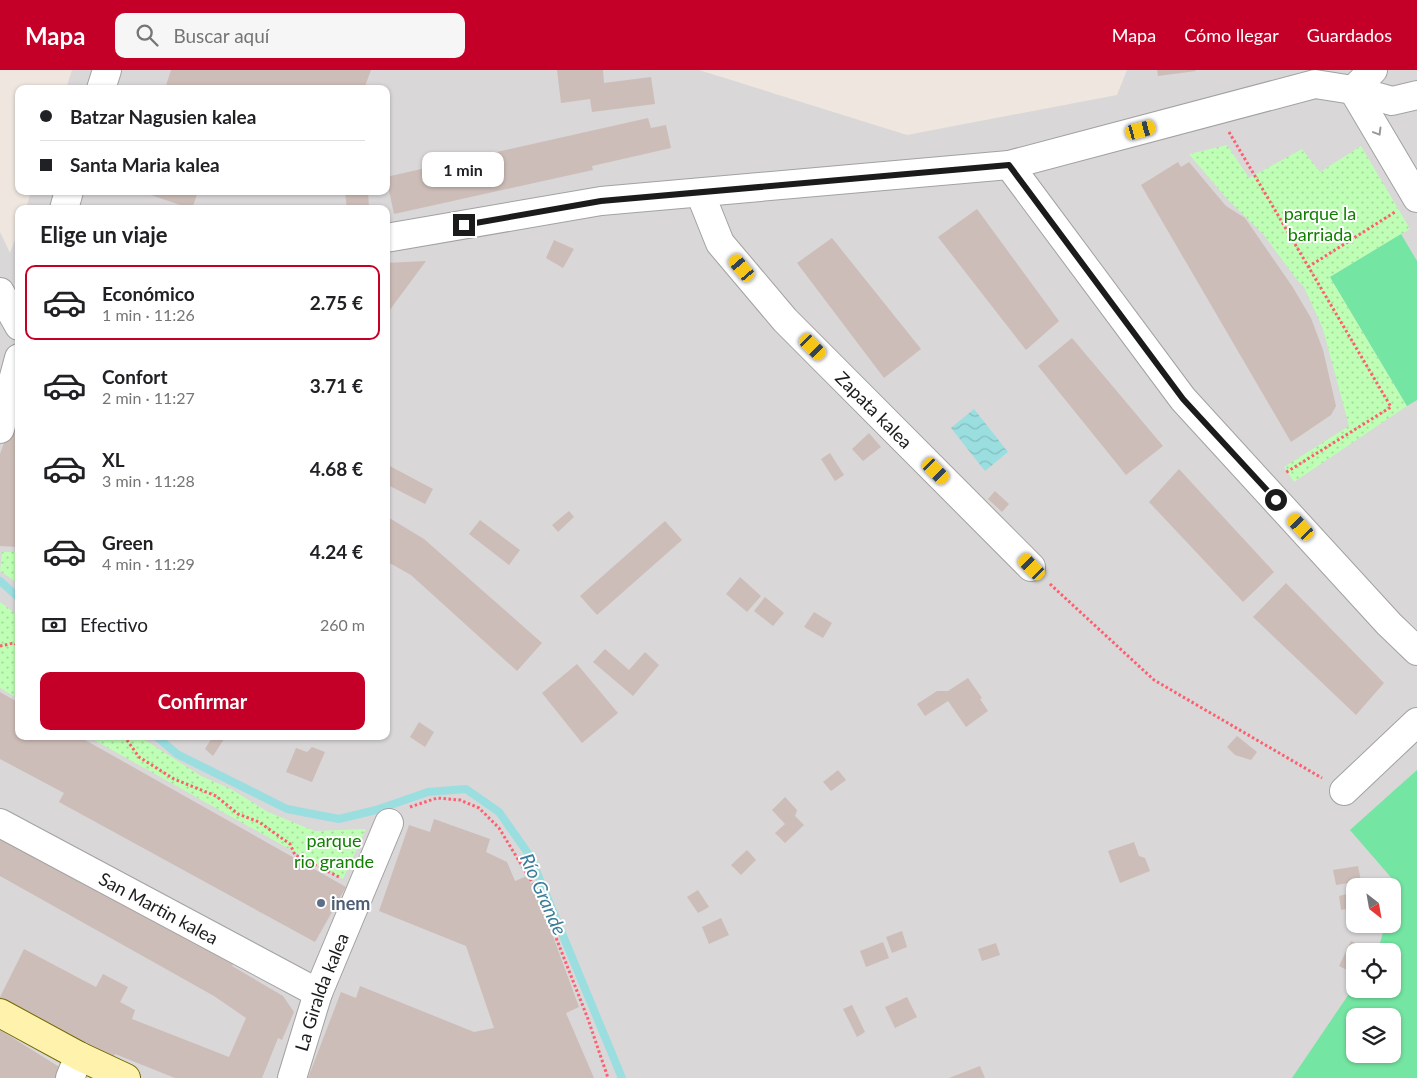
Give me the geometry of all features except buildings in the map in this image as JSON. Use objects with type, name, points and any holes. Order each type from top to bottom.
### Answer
[{"type":"main road","points":[[0,1013],[75,1067],[126,1078]]},
{"type":"street","points":[[102,85],[107,70]]},
{"type":"street","points":[[1353,90],[1373,70]]},
{"type":"street","points":[[390,237],[601,201],[1009,165],[1315,84],[1353,90],[1392,101],[1417,95]]},
{"type":"street","points":[[1353,90],[1409,203]]},
{"type":"street","points":[[1009,165],[1183,399],[1417,651]]},
{"type":"street","name":"Zapata kalea","points":[[700,193],[720,243],[786,320],[1032,567]]},
{"type":"street","points":[[0,292],[15,319]]},
{"type":"street","points":[[0,429],[15,373]]},
{"type":"street","points":[[1344,791],[1417,722]]},
{"type":"street","name":"La Giralda kalea","points":[[292,1078],[318,993],[396,817]]},
{"type":"street","name":"San Martin kalea","points":[[0,823],[318,993]]},
{"type":"path","points":[[1216,110],[1391,407],[1263,486]]},
{"type":"path","points":[[1308,267],[1409,203]]},
{"type":"path","points":[[1032,567],[1154,680],[1344,791]]},
{"type":"path","points":[[0,646],[15,644]]},
{"type":"path","points":[[127,740],[139,757],[174,779],[216,796],[238,814],[259,822],[290,844],[295,855],[343,879]]},
{"type":"path","points":[[396,817],[438,798],[460,800],[479,808],[499,828],[538,892],[588,1019],[608,1078]]},
{"type":"shaded area","points":[[72,70],[699,70],[907,135],[1117,95],[1127,70],[1417,70],[1417,1078],[0,1078],[0,232],[10,253],[15,240],[15,740],[390,740],[390,205],[27,205],[30,195],[390,195],[390,85],[67,85]]},
{"type":"green space","name":"parque la barriada","points":[[1227,145],[1249,178],[1302,149],[1320,172],[1361,146],[1410,229],[1330,277],[1407,406],[1294,482],[1284,467],[1349,426],[1323,329],[1304,287],[1263,234],[1228,200],[1189,154]]},
{"type":"green space","points":[[1401,234],[1417,261],[1417,400],[1407,406],[1330,277]]},
{"type":"green space","points":[[2,552],[15,552],[15,581],[0,571]]},
{"type":"green space","points":[[0,602],[15,613],[15,697],[0,688]]},
{"type":"green space","name":"parque rio grande","points":[[94,740],[145,740],[201,776],[231,789],[268,812],[315,831],[366,829],[343,879]]},
{"type":"green space","points":[[1417,770],[1417,1078],[1292,1078],[1346,998],[1401,998],[1401,943],[1380,943],[1383,933],[1401,933],[1401,878],[1392,878],[1350,830]]},
{"type":"water","points":[[974,409],[1008,452],[985,471],[951,428]]},
{"type":"waterway","name":"Río Grande","points":[[0,581],[15,594]]},
{"type":"waterway","name":"Río Grande","points":[[161,740],[177,754],[287,809],[339,819],[376,810],[428,792],[466,789],[499,812],[530,856],[622,1078]]},
{"type":"place","name":"inem","points":[[321,903]]},
{"type":"route","points":[[464,225],[601,201],[1009,165],[1183,399],[1276,500]]}]
